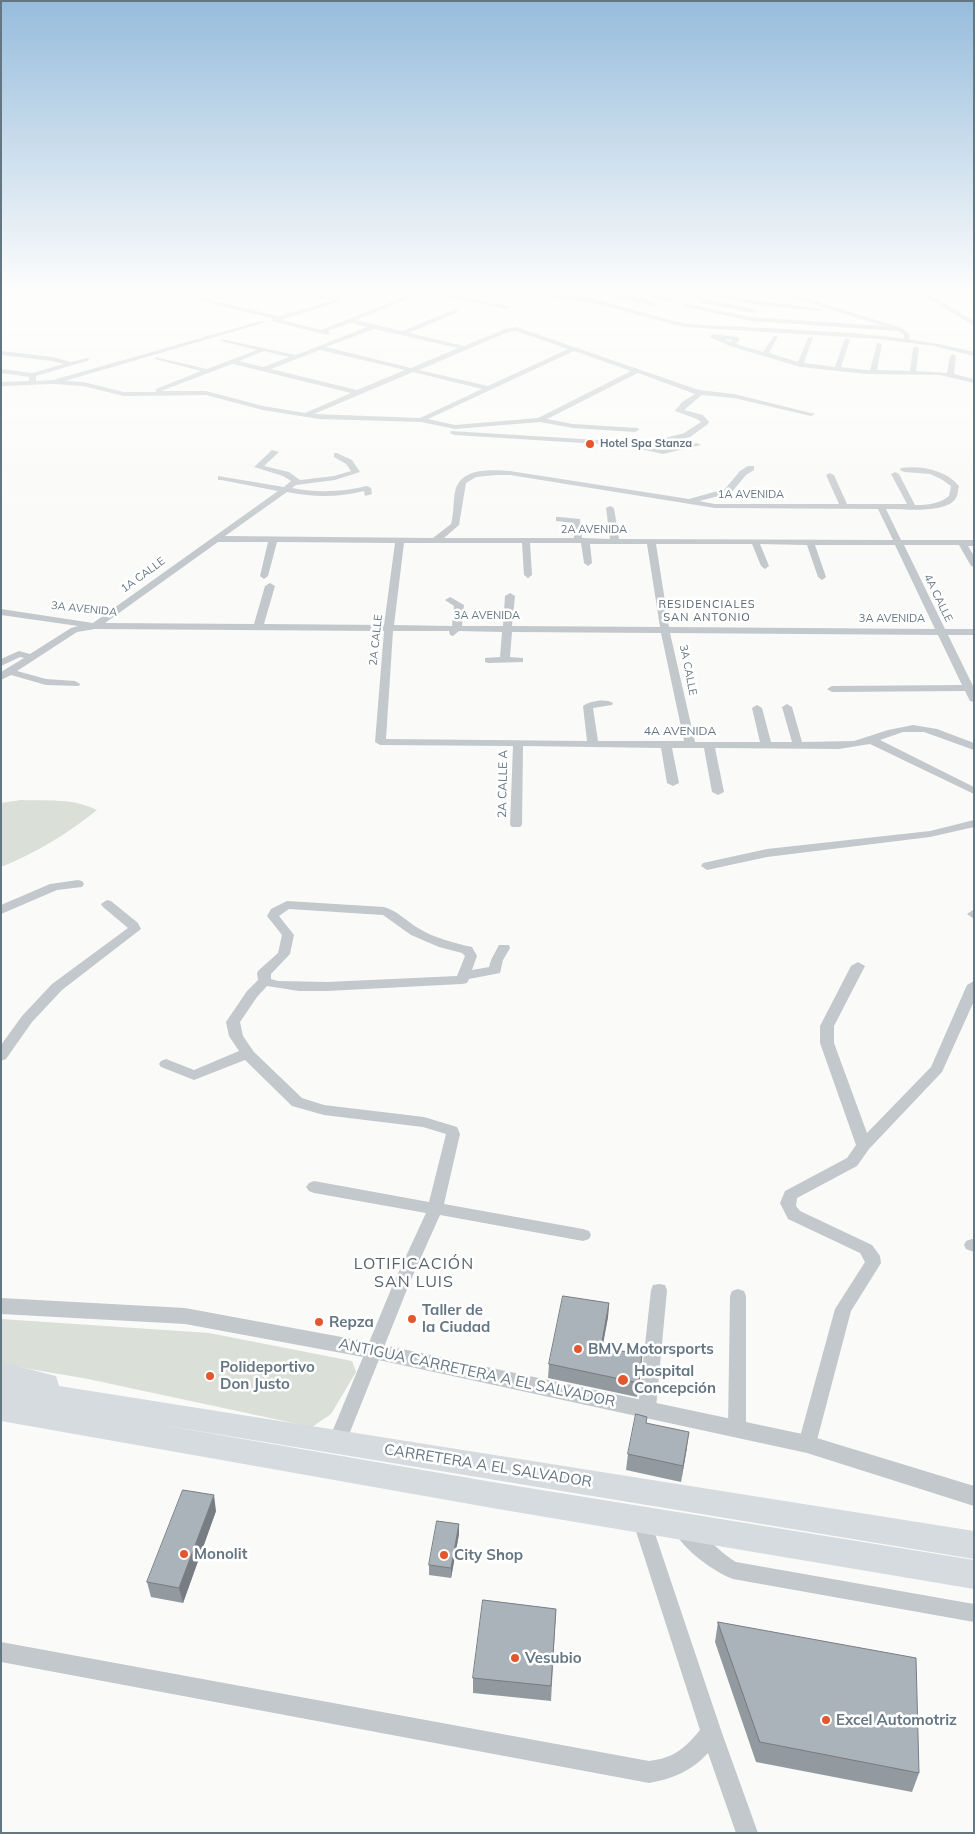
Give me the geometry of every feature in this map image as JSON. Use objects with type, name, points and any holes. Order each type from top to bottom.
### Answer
[{"type":"highway","points":[[1,1373],[165,1413]]},
{"type":"highway","name":"CARRETERA A EL SALVADOR","points":[[1,1389],[127,1418],[488,1494],[974,1544]]},
{"type":"highway","name":"CARRETERA A EL SALVADOR","points":[[1,1409],[54,1417],[127,1418],[165,1413],[337,1442],[637,1508],[678,1525],[973,1575]]},
{"type":"highway","points":[[1,1420],[54,1417]]},
{"type":"street","points":[[32,378],[33,383]]},
{"type":"street","points":[[53,382],[68,378]]},
{"type":"street","points":[[146,395],[191,378]]},
{"type":"street","points":[[299,378],[359,393]]},
{"type":"street","points":[[306,415],[395,378]]},
{"type":"street","points":[[444,378],[487,388]]},
{"type":"street","points":[[421,420],[509,378]]},
{"type":"street","points":[[540,420],[624,378]]},
{"type":"street","points":[[656,378],[698,392],[734,396],[810,414]]},
{"type":"street","points":[[1,384],[53,382],[83,384],[124,394],[146,395],[206,393],[263,408],[306,415],[421,420],[432,424],[465,427],[514,420],[540,420],[573,426],[635,430]]},
{"type":"street","points":[[697,445],[664,452],[635,447],[687,435],[706,422],[700,417],[679,411],[685,404],[699,395],[698,392]]},
{"type":"street","points":[[432,424],[428,427],[468,435],[599,442]]},
{"type":"street","points":[[275,452],[258,467],[291,475],[296,480],[294,483]]},
{"type":"street","name":"1A CALLE","points":[[6,675],[74,630],[95,626],[283,489],[294,483],[335,478],[356,472],[349,462],[337,455]]},
{"type":"street","points":[[685,501],[728,491],[743,473],[750,468]]},
{"type":"street","name":"1A AVENIDA","points":[[435,540],[456,524],[460,486],[464,480],[481,474],[510,474],[715,506],[912,507],[938,505],[948,502],[953,497],[955,489],[949,480],[934,473],[904,470]]},
{"type":"street","points":[[830,474],[844,507]]},
{"type":"street","points":[[895,474],[912,507]]},
{"type":"street","points":[[221,478],[325,496],[367,488],[368,494]]},
{"type":"street","name":"4A CALLE","points":[[881,507],[974,699]]},
{"type":"street","points":[[610,508],[615,542]]},
{"type":"street","points":[[559,519],[578,520],[588,563]]},
{"type":"street","name":"2A AVENIDA","points":[[214,539],[974,543]]},
{"type":"street","points":[[264,576],[273,540]]},
{"type":"street","name":"2A CALLE","points":[[380,742],[389,631],[400,540]]},
{"type":"street","points":[[526,541],[528,575]]},
{"type":"street","name":"3A CALLE","points":[[651,542],[690,744]]},
{"type":"street","points":[[755,542],[765,566]]},
{"type":"street","points":[[810,542],[822,576]]},
{"type":"street","points":[[962,543],[974,564]]},
{"type":"street","points":[[258,627],[270,586]]},
{"type":"street","points":[[504,660],[510,596]]},
{"type":"street","points":[[450,600],[459,605],[456,631]]},
{"type":"street","name":"3A AVENIDA","points":[[1,612],[95,626],[123,628],[943,634],[974,636]]},
{"type":"street","name":"3A AVENIDA","points":[[1,619],[74,630],[258,627],[389,631]]},
{"type":"street","name":"3A AVENIDA","points":[[943,634],[974,632]]},
{"type":"street","points":[[1,663],[13,656],[31,657]]},
{"type":"street","points":[[488,660],[520,660]]},
{"type":"street","points":[[6,675],[46,682],[75,684]]},
{"type":"street","points":[[832,689],[968,688]]},
{"type":"street","points":[[593,744],[588,706],[608,704]]},
{"type":"street","points":[[787,707],[798,746]]},
{"type":"street","points":[[757,708],[766,745]]},
{"type":"street","name":"4A AVENIDA","points":[[380,742],[666,746],[690,744],[851,745],[892,732],[920,728],[929,729],[974,746]]},
{"type":"street","points":[[871,740],[974,791]]},
{"type":"street","name":"2A CALLE A","points":[[516,825],[518,743]]},
{"type":"street","points":[[709,745],[718,792]]},
{"type":"street","points":[[666,746],[673,783]]},
{"type":"street","points":[[706,866],[776,852],[921,835],[974,823]]},
{"type":"street","points":[[1,910],[54,887],[78,884]]},
{"type":"street","points":[[1,1056],[27,1019],[57,987],[135,929],[134,926],[107,904]]},
{"type":"street","points":[[287,905],[374,909],[390,913],[415,932],[471,952],[466,975],[462,980],[373,985],[284,986],[269,984],[265,981],[264,973],[284,954],[288,935],[273,916],[275,912],[287,905]]},
{"type":"street","points":[[466,975],[495,970],[497,960],[504,948]]},
{"type":"street","points":[[858,966],[827,1026],[826,1042],[864,1145]]},
{"type":"street","points":[[265,981],[252,994],[233,1022],[236,1036],[249,1055],[297,1102],[324,1110],[424,1122],[452,1131],[453,1134],[435,1209],[337,1442]]},
{"type":"street","points":[[807,1444],[843,1309],[873,1263],[872,1256],[866,1249],[794,1215],[788,1210],[787,1204],[790,1195],[852,1162],[864,1145],[937,1069],[974,986]]},
{"type":"street","points":[[166,1064],[194,1075],[240,1055],[249,1055]]},
{"type":"street","points":[[314,1187],[583,1235]]},
{"type":"street","points":[[647,1408],[659,1290]]},
{"type":"street","points":[[737,1428],[738,1296]]},
{"type":"street","name":"ANTIGUA CARRETERA A EL SALVADOR","points":[[1,1306],[185,1316],[374,1351],[647,1408],[807,1444],[974,1496]]},
{"type":"street","points":[[637,1508],[711,1733],[747,1833]]},
{"type":"street","points":[[678,1525],[707,1554],[720,1564],[733,1570],[974,1613]]},
{"type":"street","points":[[1,1652],[649,1772],[667,1770],[682,1764],[699,1749],[711,1733]]},
{"type":"shaded area","points":[[21,800],[69,802],[97,810],[51,842],[1,867],[1,803]]},
{"type":"shaded area","name":"Polideportivo Don Justo","points":[[1,1319],[209,1333],[352,1361],[356,1372],[331,1414],[312,1427],[88,1379],[1,1364]]},
{"type":"building","points":[[563,1296],[609,1303],[601,1347],[642,1355],[639,1383],[549,1364]]},
{"type":"building","points":[[636,1414],[647,1417],[646,1423],[689,1432],[683,1466],[628,1454]]},
{"type":"building","name":"Monolit","points":[[183,1490],[214,1495],[179,1588],[147,1582]]},
{"type":"building","name":"City Shop","points":[[437,1521],[459,1524],[451,1568],[429,1565]]},
{"type":"building","name":"Vesubio","points":[[483,1600],[556,1609],[551,1686],[473,1678]]},
{"type":"building","name":"Excel Automotriz","points":[[718,1622],[916,1658],[919,1773],[760,1742]]},
{"type":"place","name":"Hotel Spa Stanza","points":[[590,444]]},
{"type":"place","name":"Taller de la Ciudad","points":[[412,1319]]},
{"type":"place","name":"Repza","points":[[319,1322]]},
{"type":"place","name":"BMV Motorsports","points":[[578,1349]]},
{"type":"place","name":"Polideportivo Don Justo","points":[[210,1376]]},
{"type":"place","name":"Hospital Concepción","points":[[623,1380]]},
{"type":"place","name":"Monolit","points":[[184,1554]]},
{"type":"place","name":"City Shop","points":[[444,1555]]},
{"type":"place","name":"Vesubio","points":[[515,1658]]},
{"type":"place","name":"Excel Automotriz","points":[[826,1720]]},
{"type":"district","name":"RESIDENCIALES SAN ANTONIO","points":[[707,611]]},
{"type":"district","name":"LOTIFICACIÓN SAN LUIS","points":[[414,1273]]}]
